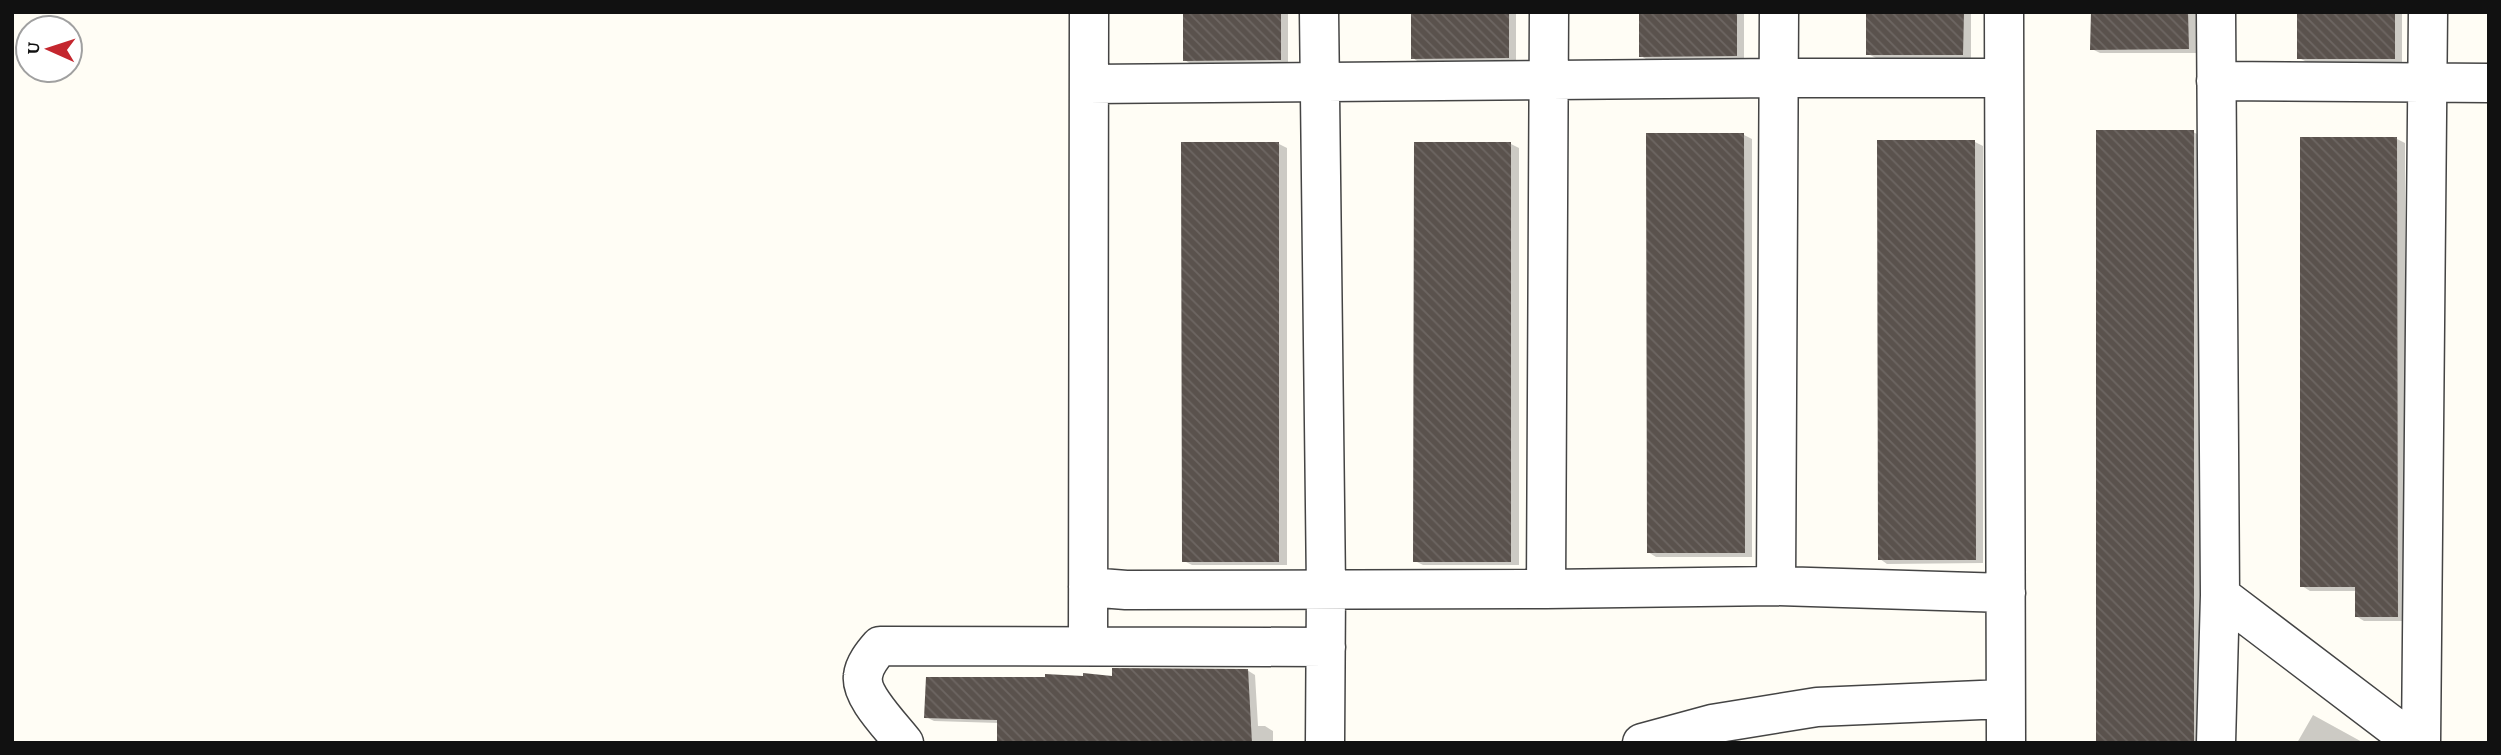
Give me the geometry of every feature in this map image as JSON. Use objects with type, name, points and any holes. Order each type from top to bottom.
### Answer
[{"type":"street","points":[[1088,646],[1089,12]]},
{"type":"street","points":[[1319,12],[1326,588],[1325,743]]},
{"type":"street","points":[[1546,589],[1549,12]]},
{"type":"street","points":[[1776,586],[1779,12]]},
{"type":"street","points":[[2004,12],[2006,743]]},
{"type":"street","points":[[2216,12],[2219,741]]},
{"type":"street","points":[[2421,743],[2428,12]]},
{"type":"street","points":[[1088,85],[1320,81],[2004,78]]},
{"type":"street","points":[[2216,81],[2489,83]]},
{"type":"street","points":[[1088,587],[1126,590],[1776,586],[2006,593]]},
{"type":"street","points":[[2220,595],[2414,743]]},
{"type":"street","points":[[904,743],[871,702],[864,688],[862,676],[880,646],[1326,647]]},
{"type":"street","points":[[1642,743],[1713,724],[1817,707],[2004,699]]},
{"type":"building","points":[[1183,12],[1281,12],[1281,60],[1183,61]]},
{"type":"building","points":[[1411,12],[1509,12],[1509,58],[1411,59]]},
{"type":"building","points":[[1639,12],[1737,12],[1737,56],[1639,57]]},
{"type":"building","points":[[1866,12],[1964,12],[1963,55],[1866,55]]},
{"type":"building","points":[[2091,12],[2188,12],[2189,49],[2090,50]]},
{"type":"building","points":[[2297,12],[2395,12],[2395,59],[2297,59]]},
{"type":"building","points":[[2096,130],[2194,130],[2194,743],[2096,743]]},
{"type":"building","points":[[1646,133],[1744,133],[1745,553],[1647,553]]},
{"type":"building","points":[[2300,137],[2397,137],[2398,617],[2355,617],[2355,587],[2300,587]]},
{"type":"building","points":[[1877,140],[1975,140],[1976,560],[1878,560]]},
{"type":"building","points":[[1181,142],[1279,142],[1279,562],[1182,562]]},
{"type":"building","points":[[1414,142],[1511,142],[1511,562],[1413,562]]},
{"type":"building","points":[[1112,668],[1248,669],[1252,743],[997,743],[997,720],[924,718],[926,677],[1045,677],[1045,674],[1083,676],[1083,673],[1112,676]]}]
